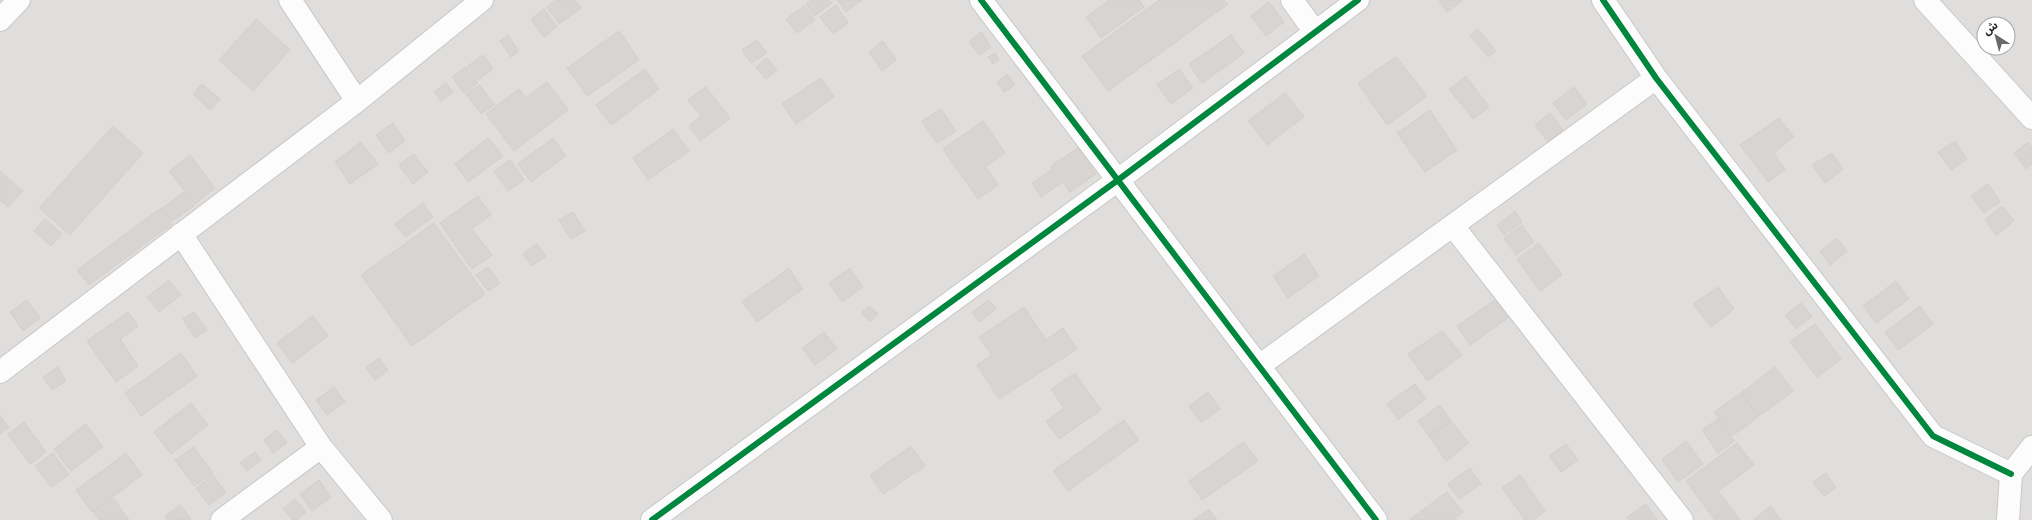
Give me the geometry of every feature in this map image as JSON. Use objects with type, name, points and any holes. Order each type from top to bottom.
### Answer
[{"type":"street","points":[[0,20],[19,0]]},
{"type":"street","points":[[290,0],[357,102]]},
{"type":"street","points":[[0,372],[357,102],[482,0]]},
{"type":"street","points":[[981,0],[1376,520]]},
{"type":"street","points":[[1292,0],[1315,32]]},
{"type":"street","points":[[652,520],[1118,180],[1358,0]]},
{"type":"street","points":[[1604,0],[1656,78],[1932,436],[2011,474]]},
{"type":"street","points":[[1925,0],[2032,118]]},
{"type":"street","points":[[1259,366],[1656,78]]},
{"type":"street","points":[[1453,226],[1682,520]]},
{"type":"street","points":[[181,234],[321,447],[381,520]]},
{"type":"street","points":[[222,520],[321,447]]},
{"type":"street","points":[[2008,520],[2011,474],[2032,448]]},
{"type":"shaded area","points":[[0,0],[2032,0],[2032,520],[0,520]]},
{"type":"building","points":[[556,0],[575,0],[581,8],[559,24],[547,7]]},
{"type":"building","points":[[812,0],[829,0],[832,3],[814,16],[806,4]]},
{"type":"building","points":[[837,0],[862,0],[846,12]]},
{"type":"building","points":[[1109,0],[1139,0],[1144,7],[1101,38],[1086,17]]},
{"type":"building","points":[[1159,0],[1224,0],[1228,4],[1108,91],[1082,56]]},
{"type":"building","points":[[1439,0],[1463,0],[1447,12]]},
{"type":"building","points":[[1269,2],[1284,22],[1266,36],[1251,16]]},
{"type":"building","points":[[836,5],[848,23],[833,34],[820,17]]},
{"type":"building","points":[[804,6],[815,20],[797,33],[786,19]]},
{"type":"building","points":[[544,9],[557,27],[544,37],[531,19]]},
{"type":"building","points":[[256,19],[290,50],[253,91],[219,60]]},
{"type":"building","points":[[1478,29],[1496,51],[1488,57],[1470,35]]},
{"type":"building","points":[[619,31],[639,60],[587,96],[567,68]]},
{"type":"building","points":[[981,32],[991,47],[979,55],[969,42]]},
{"type":"building","points":[[508,35],[519,51],[511,57],[500,41]]},
{"type":"building","points":[[1231,35],[1244,53],[1202,83],[1189,64]]},
{"type":"building","points":[[757,40],[767,53],[751,63],[742,50]]},
{"type":"building","points":[[883,41],[896,60],[882,71],[869,52]]},
{"type":"building","points":[[995,53],[999,60],[993,64],[988,57]]},
{"type":"building","points":[[483,55],[493,69],[478,80],[468,66]]},
{"type":"building","points":[[1396,57],[1427,96],[1387,125],[1358,83]]},
{"type":"building","points":[[767,58],[777,70],[766,79],[756,67]]},
{"type":"building","points":[[466,67],[478,83],[464,93],[452,77]]},
{"type":"building","points":[[645,69],[659,89],[611,125],[596,105]]},
{"type":"building","points":[[1179,69],[1193,88],[1171,104],[1157,85]]},
{"type":"building","points":[[1007,74],[1015,85],[1004,92],[997,82]]},
{"type":"building","points":[[1466,76],[1489,107],[1473,119],[1449,89]]},
{"type":"building","points":[[821,78],[834,97],[796,124],[782,104]]},
{"type":"building","points":[[547,82],[568,110],[514,151],[486,114],[519,89],[526,98]]},
{"type":"building","points":[[446,83],[453,92],[441,101],[434,92]]},
{"type":"building","points":[[202,84],[220,99],[210,110],[193,94]]},
{"type":"building","points":[[480,85],[494,105],[481,114],[466,94]]},
{"type":"building","points":[[706,87],[730,118],[700,141],[689,126],[701,116],[688,100]]},
{"type":"building","points":[[1574,87],[1587,104],[1566,120],[1553,103]]},
{"type":"building","points":[[1285,93],[1304,117],[1267,145],[1248,121]]},
{"type":"building","points":[[941,109],[956,131],[937,143],[922,121]]},
{"type":"building","points":[[1430,110],[1457,150],[1425,172],[1397,133]]},
{"type":"building","points":[[1550,113],[1563,130],[1548,142],[1535,125]]},
{"type":"building","points":[[1779,118],[1794,137],[1774,153],[1785,170],[1768,182],[1740,145]]},
{"type":"building","points":[[983,121],[1005,153],[986,167],[998,185],[978,199],[943,149]]},
{"type":"building","points":[[393,123],[405,141],[389,153],[376,135]]},
{"type":"building","points":[[113,126],[143,153],[70,235],[39,208]]},
{"type":"building","points":[[673,129],[689,151],[648,180],[633,158]]},
{"type":"building","points":[[488,138],[503,156],[468,182],[455,164]]},
{"type":"building","points":[[553,138],[566,156],[531,182],[518,164]]},
{"type":"building","points":[[1955,141],[1967,159],[1951,170],[1938,152]]},
{"type":"building","points":[[361,142],[378,164],[350,184],[335,162]]},
{"type":"building","points":[[2028,142],[2032,148],[2032,164],[2026,169],[2014,153]]},
{"type":"building","points":[[1078,148],[1096,174],[1070,192],[1063,182],[1041,197],[1032,183],[1053,169],[1051,166]]},
{"type":"building","points":[[1832,153],[1843,169],[1825,183],[1812,165]]},
{"type":"building","points":[[414,154],[428,172],[413,184],[399,165]]},
{"type":"building","points":[[190,155],[215,188],[195,204],[169,171]]},
{"type":"building","points":[[510,160],[524,180],[508,191],[494,171]]},
{"type":"building","points":[[0,171],[23,191],[8,207],[0,200]]},
{"type":"building","points":[[1988,184],[2000,202],[1984,213],[1971,196]]},
{"type":"building","points":[[184,192],[194,206],[172,221],[162,208]]},
{"type":"building","points":[[478,196],[491,215],[453,242],[440,223]]},
{"type":"building","points":[[423,203],[433,217],[405,237],[395,224]]},
{"type":"building","points":[[2002,206],[2014,221],[1996,235],[1985,220]]},
{"type":"building","points":[[161,208],[172,224],[89,285],[77,270]]},
{"type":"building","points":[[1515,211],[1522,222],[1504,235],[1497,225]]},
{"type":"building","points":[[573,212],[585,231],[571,239],[559,220]]},
{"type":"building","points":[[45,219],[62,234],[51,246],[34,231]]},
{"type":"building","points":[[434,223],[485,294],[412,346],[361,275]]},
{"type":"building","points":[[1522,225],[1534,242],[1516,255],[1504,238]]},
{"type":"building","points":[[473,230],[492,255],[472,269],[454,244]]},
{"type":"building","points":[[1837,238],[1847,251],[1830,265],[1820,252]]},
{"type":"building","points":[[1539,243],[1562,275],[1540,291],[1517,259]]},
{"type":"building","points":[[537,244],[546,256],[532,266],[523,254]]},
{"type":"building","points":[[1304,254],[1319,276],[1288,298],[1273,276]]},
{"type":"building","points":[[488,267],[500,283],[488,291],[476,275]]},
{"type":"building","points":[[789,268],[803,289],[757,322],[742,302]]},
{"type":"building","points":[[850,268],[863,287],[842,302],[829,283]]},
{"type":"building","points":[[169,280],[181,295],[159,312],[147,297]]},
{"type":"building","points":[[1896,281],[1909,299],[1876,323],[1863,306]]},
{"type":"building","points":[[1718,287],[1734,309],[1711,327],[1693,304]]},
{"type":"building","points":[[27,300],[40,318],[23,331],[10,312]]},
{"type":"building","points":[[989,300],[996,309],[979,322],[972,312]]},
{"type":"building","points":[[1495,300],[1508,318],[1470,345],[1457,326]]},
{"type":"building","points":[[1801,303],[1812,316],[1796,329],[1785,315]]},
{"type":"building","points":[[869,306],[878,314],[870,322],[861,313]]},
{"type":"building","points":[[1920,306],[1933,324],[1898,350],[1885,332]]},
{"type":"building","points":[[1024,307],[1046,340],[1063,328],[1077,349],[999,399],[977,365],[992,355],[979,337]]},
{"type":"building","points":[[128,312],[138,326],[120,339],[138,366],[116,382],[87,341]]},
{"type":"building","points":[[194,312],[207,330],[195,338],[183,319]]},
{"type":"building","points":[[313,316],[328,336],[292,363],[277,343]]},
{"type":"building","points":[[1815,324],[1841,359],[1817,377],[1790,342]]},
{"type":"building","points":[[1442,331],[1462,355],[1427,381],[1408,354]]},
{"type":"building","points":[[824,332],[837,349],[815,365],[802,348]]},
{"type":"building","points":[[181,353],[197,376],[141,416],[125,393]]},
{"type":"building","points":[[379,358],[388,370],[375,380],[366,368]]},
{"type":"building","points":[[58,367],[66,381],[52,390],[43,377]]},
{"type":"building","points":[[1775,367],[1793,391],[1759,416],[1741,393]]},
{"type":"building","points":[[1075,373],[1101,410],[1059,439],[1046,421],[1064,408],[1051,389]]},
{"type":"building","points":[[1415,384],[1426,399],[1398,420],[1387,404]]},
{"type":"building","points":[[334,387],[345,402],[327,415],[316,400]]},
{"type":"building","points":[[1208,392],[1220,409],[1201,422],[1189,406]]},
{"type":"building","points":[[1741,393],[1758,417],[1732,436],[1714,412]]},
{"type":"building","points":[[191,403],[208,425],[171,454],[154,432]]},
{"type":"building","points":[[1440,405],[1451,421],[1429,436],[1418,421]]},
{"type":"building","points":[[0,415],[9,428],[0,434]]},
{"type":"building","points":[[1718,419],[1734,441],[1718,453],[1702,430]]},
{"type":"building","points":[[1124,420],[1139,440],[1068,491],[1053,471]]},
{"type":"building","points":[[1451,421],[1469,443],[1446,461],[1429,436]]},
{"type":"building","points":[[24,422],[46,452],[30,464],[8,434]]},
{"type":"building","points":[[86,424],[103,447],[71,471],[54,449]]},
{"type":"building","points":[[277,430],[287,443],[273,453],[264,440]]},
{"type":"building","points":[[1686,441],[1703,464],[1678,482],[1662,459]]},
{"type":"building","points":[[1244,442],[1258,461],[1202,500],[1189,481]]},
{"type":"building","points":[[1737,443],[1754,465],[1718,491],[1730,506],[1714,519],[1686,481]]},
{"type":"building","points":[[1566,444],[1578,460],[1561,472],[1549,456]]},
{"type":"building","points":[[911,446],[925,466],[883,494],[870,475]]},
{"type":"building","points":[[194,447],[213,473],[194,486],[175,460]]},
{"type":"building","points":[[255,452],[261,460],[247,471],[240,463]]},
{"type":"building","points":[[53,453],[69,475],[51,487],[35,466]]},
{"type":"building","points":[[126,453],[142,475],[92,512],[76,490]]},
{"type":"building","points":[[1470,468],[1481,484],[1459,499],[1448,484]]},
{"type":"building","points":[[1826,473],[1836,488],[1824,496],[1813,482]]},
{"type":"building","points":[[213,475],[226,493],[209,505],[196,488]]},
{"type":"building","points":[[1520,475],[1545,511],[1533,520],[1525,520],[1502,488]]},
{"type":"building","points":[[319,480],[331,497],[312,511],[300,494]]},
{"type":"building","points":[[1447,492],[1463,512],[1455,518],[1457,520],[1409,520]]},
{"type":"building","points":[[113,498],[129,520],[99,520],[93,512]]},
{"type":"building","points":[[295,499],[306,512],[297,520],[293,520],[283,509]]},
{"type":"building","points":[[1646,504],[1657,520],[1629,520],[1627,517]]},
{"type":"building","points":[[180,505],[191,519],[168,520],[165,516]]},
{"type":"building","points":[[1771,506],[1781,520],[1753,520]]},
{"type":"building","points":[[1731,507],[1740,520],[1714,519]]},
{"type":"building","points":[[1209,509],[1217,520],[1193,520]]},
{"type":"cycle path","points":[[981,0],[1376,520]]},
{"type":"cycle path","points":[[652,520],[1118,180],[1358,0]]},
{"type":"cycle path","points":[[1603,0],[1656,78],[1933,436],[2011,474]]}]
